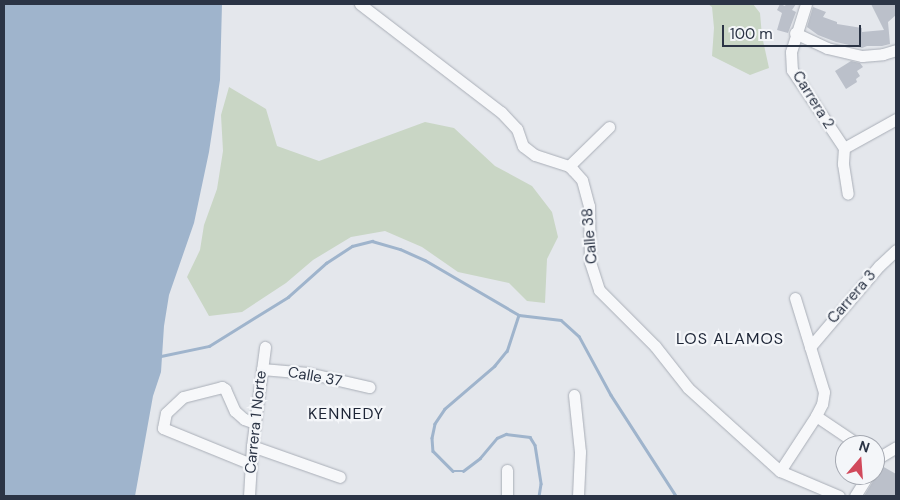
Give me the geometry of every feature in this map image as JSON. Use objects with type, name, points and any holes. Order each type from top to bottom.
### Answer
[{"type":"street","name":"Carrera 2","points":[[806,4],[791,52],[792,70],[844,148]]},
{"type":"street","points":[[366,6],[501,112],[516,129],[523,146],[535,155],[569,166],[609,127]]},
{"type":"street","points":[[796,33],[827,48],[862,56],[883,54],[896,50]]},
{"type":"street","points":[[848,194],[843,164],[844,148],[896,118]]},
{"type":"street","name":"Calle 38","points":[[569,166],[582,180],[589,206],[590,262],[599,290],[655,346],[688,388],[780,470],[838,496]]},
{"type":"street","name":"Carrera 3","points":[[810,346],[896,250]]},
{"type":"street","points":[[780,470],[816,416],[822,404],[824,392],[795,298]]},
{"type":"street","name":"Carrera 1 Norte","points":[[249,496],[252,446],[264,348]]},
{"type":"street","name":"Calle 37","points":[[262,369],[308,373],[369,387]]},
{"type":"street","points":[[251,464],[163,428],[166,413],[182,397],[222,387],[225,389],[235,411],[244,419],[255,423]]},
{"type":"street","points":[[574,395],[580,452],[578,496]]},
{"type":"street","points":[[816,416],[844,435]]},
{"type":"street","points":[[252,446],[340,477]]},
{"type":"street","points":[[885,453],[896,447]]},
{"type":"street","points":[[507,470],[507,496]]},
{"type":"street","points":[[855,496],[862,485]]},
{"type":"green space","points":[[708,4],[753,4],[760,13],[762,36],[769,68],[750,75],[712,56],[714,28],[712,7]]},
{"type":"green space","points":[[229,87],[266,109],[277,146],[319,161],[425,122],[454,128],[495,166],[532,186],[552,212],[558,237],[547,259],[545,303],[527,301],[509,283],[458,272],[422,247],[385,231],[351,237],[313,260],[286,283],[242,312],[209,316],[187,277],[200,250],[204,225],[217,189],[223,151],[221,115]]},
{"type":"water","points":[[4,4],[222,4],[220,80],[209,152],[194,223],[169,295],[164,326],[161,372],[153,396],[135,496],[4,496]]},
{"type":"building","points":[[780,4],[785,6],[786,4],[796,4],[792,10],[796,12],[788,33],[777,30],[782,13],[777,10]]},
{"type":"building","points":[[871,4],[896,4],[896,15],[888,22],[890,44],[862,48],[836,42],[818,35],[807,27],[813,7],[826,12],[823,17],[837,22],[837,24],[862,28],[862,32],[884,30]]},
{"type":"building","points":[[851,61],[860,63],[863,67],[857,71],[860,76],[856,79],[857,82],[846,89],[835,71]]},
{"type":"building","points":[[885,468],[896,474],[896,496],[864,496],[871,485],[885,485]]},
{"type":"waterway","points":[[161,356],[209,346],[288,297],[326,263],[352,246],[372,241],[400,249],[425,260],[519,315],[561,320],[579,336],[611,395],[676,496]]},
{"type":"waterway","points":[[519,315],[507,351],[495,366],[445,409],[435,424],[432,438],[433,451],[453,471],[463,471],[480,458],[497,438],[506,434],[530,437],[535,445],[541,484],[539,496]]},
{"type":"district","name":"LOS ALAMOS","points":[[730,339]]},
{"type":"district","name":"KENNEDY","points":[[346,414]]}]
